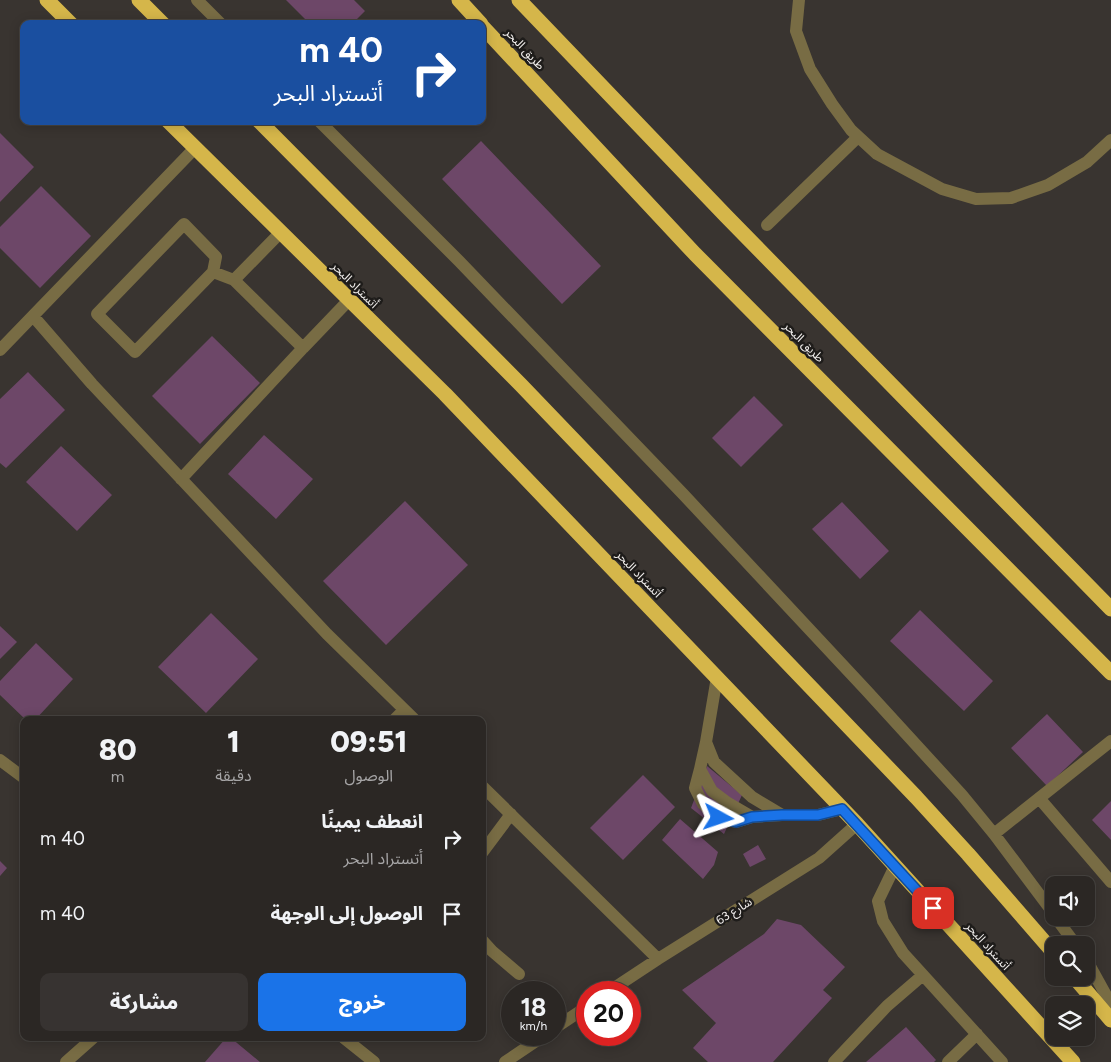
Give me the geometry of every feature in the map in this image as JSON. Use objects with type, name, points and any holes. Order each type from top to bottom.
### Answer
[{"type":"highway","points":[[47,0],[67,20]]},
{"type":"highway","points":[[139,0],[159,20]]},
{"type":"highway","name":"طريق البحر","points":[[459,0],[477,20]]},
{"type":"highway","points":[[519,0],[1111,609]]},
{"type":"highway","name":"طريق البحر","points":[[486,29],[695,254],[1111,673]]},
{"type":"highway","name":"أتستراد البحر","points":[[172,125],[445,394],[842,809],[1073,1062]]},
{"type":"highway","points":[[264,125],[528,392],[916,797],[1045,943]]},
{"type":"highway","points":[[1082,986],[1111,1020]]},
{"type":"street","points":[[197,0],[217,20]]},
{"type":"street","points":[[799,0],[796,31],[810,69],[851,130],[877,154],[942,189],[976,199],[1011,198],[1048,185],[1087,162],[1111,140]]},
{"type":"street","points":[[323,125],[459,260],[696,509],[924,753],[994,834],[1045,902]]},
{"type":"street","points":[[767,225],[858,137]]},
{"type":"street","points":[[0,350],[195,148]]},
{"type":"street","points":[[184,224],[216,257],[213,272],[135,352],[97,314],[184,224]]},
{"type":"street","points":[[234,280],[281,232]]},
{"type":"street","points":[[213,272],[234,280],[303,348]]},
{"type":"street","points":[[181,479],[349,300]]},
{"type":"street","points":[[33,316],[92,384],[327,634],[410,716]]},
{"type":"street","points":[[717,677],[700,769],[712,791],[752,817],[818,815],[842,809]]},
{"type":"street","points":[[398,716],[404,710]]},
{"type":"street","points":[[994,834],[1111,741]]},
{"type":"street","points":[[706,742],[714,762],[752,797],[782,815]]},
{"type":"street","points":[[0,760],[20,775]]},
{"type":"street","points":[[486,790],[658,959]]},
{"type":"street","points":[[1039,798],[1111,882]]},
{"type":"street","points":[[486,848],[511,814]]},
{"type":"street","name":"شارع 63","points":[[625,981],[818,858],[856,824]]},
{"type":"street","points":[[895,866],[878,901],[883,921],[903,952],[1002,1062]]},
{"type":"street","points":[[486,944],[519,974]]},
{"type":"street","points":[[834,1062],[887,1006],[923,975]]},
{"type":"street","points":[[1095,975],[1108,997],[1111,1007]]},
{"type":"street","points":[[948,1062],[977,1034]]},
{"type":"street","points":[[66,1062],[90,1041]]},
{"type":"street","points":[[348,1041],[374,1062]]},
{"type":"street","points":[[505,1062],[529,1046]]},
{"type":"building","points":[[286,0],[354,0],[365,11],[356,20],[306,20]]},
{"type":"building","points":[[0,133],[34,167],[0,202]]},
{"type":"building","points":[[481,141],[601,266],[562,304],[442,179]]},
{"type":"building","points":[[41,186],[91,236],[40,288],[0,248],[0,227]]},
{"type":"building","points":[[212,336],[260,383],[200,444],[152,396]]},
{"type":"building","points":[[28,372],[65,410],[6,468],[0,463],[0,399]]},
{"type":"building","points":[[754,396],[783,425],[741,467],[712,438]]},
{"type":"building","points":[[264,435],[313,479],[276,519],[228,474]]},
{"type":"building","points":[[61,446],[112,495],[77,531],[26,482]]},
{"type":"building","points":[[405,501],[468,565],[386,645],[323,581]]},
{"type":"building","points":[[842,502],[889,551],[860,579],[812,529]]},
{"type":"building","points":[[920,610],[993,681],[964,711],[890,641]]},
{"type":"building","points":[[211,613],[258,659],[206,713],[158,667]]},
{"type":"building","points":[[0,626],[17,642],[0,659]]},
{"type":"building","points":[[36,643],[73,679],[39,716],[22,716],[0,695],[0,681]]},
{"type":"building","points":[[1047,714],[1083,752],[1047,786],[1011,748]]},
{"type":"building","points":[[707,766],[742,795],[724,834],[691,808]]},
{"type":"building","points":[[643,775],[675,807],[623,860],[590,828]]},
{"type":"building","points":[[1111,801],[1111,840],[1092,820]]},
{"type":"building","points":[[680,819],[718,852],[714,865],[703,879],[662,840]]},
{"type":"building","points":[[758,845],[766,859],[750,867],[743,854]]},
{"type":"building","points":[[0,861],[7,868],[0,876]]},
{"type":"building","points":[[777,919],[801,925],[845,967],[823,990],[832,998],[773,1062],[708,1062],[693,1048],[716,1023],[682,990],[764,934]]},
{"type":"building","points":[[906,1027],[936,1060],[934,1062],[866,1062]]},
{"type":"building","points":[[223,1041],[235,1041],[260,1062],[205,1062]]},
{"type":"route","points":[[719,818],[736,822],[752,817],[818,815],[842,809],[933,908]]}]
